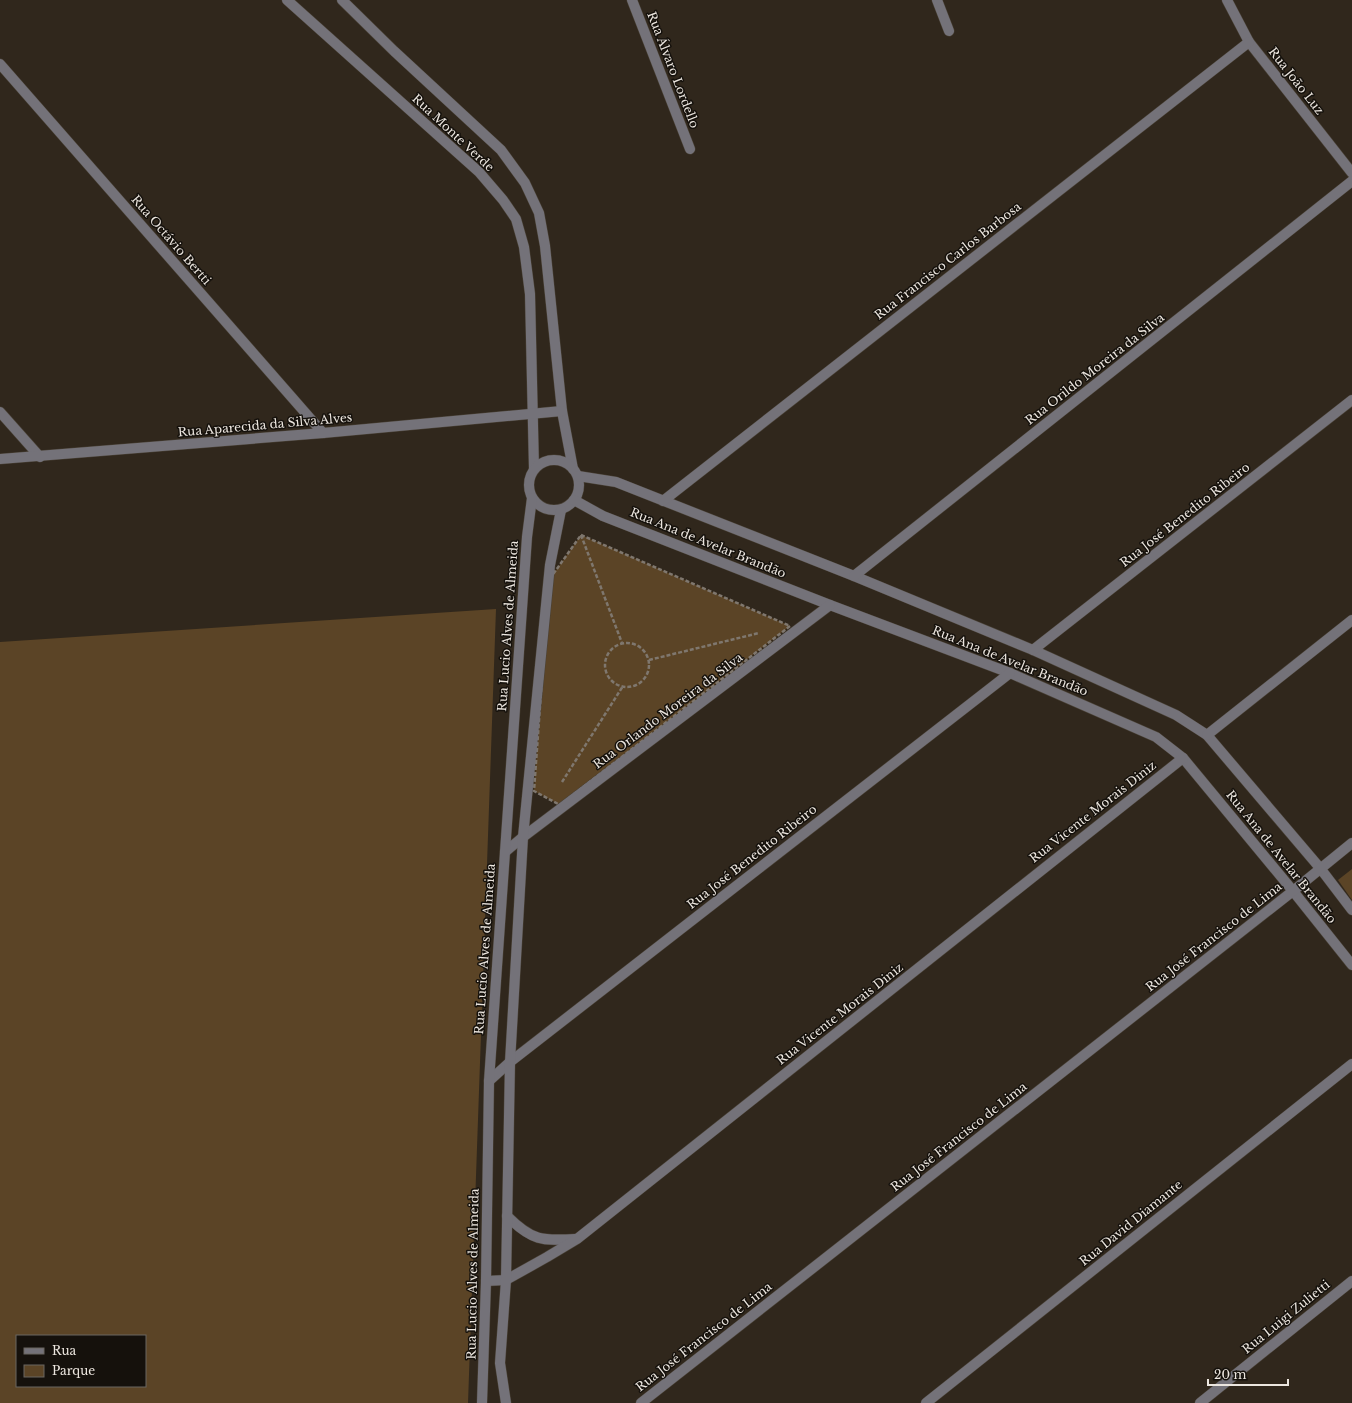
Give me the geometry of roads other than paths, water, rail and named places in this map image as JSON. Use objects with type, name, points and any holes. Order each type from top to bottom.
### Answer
[{"type":"street","name":"Rua Monte Verde","points":[[287,0],[479,172],[503,200],[516,219],[524,246],[530,294],[534,469]]},
{"type":"street","name":"Rua Monte Verde","points":[[342,0],[394,51],[501,150],[526,183],[539,213],[545,246],[562,411],[575,472]]},
{"type":"street","name":"Rua Álvaro Lordello","points":[[632,0],[690,149]]},
{"type":"street","points":[[937,0],[949,31]]},
{"type":"street","name":"Rua João Luz","points":[[1227,0],[1249,42],[1352,173]]},
{"type":"street","name":"Rua Francisco Carlos Barbosa","points":[[663,501],[1249,42]]},
{"type":"street","name":"Rua Octávio Bertti","points":[[0,64],[323,433]]},
{"type":"street","name":"Rua Orildo Moreira da Silva","points":[[854,576],[1352,181]]},
{"type":"street","name":"Rua José Benedito Ribeiro","points":[[1033,650],[1352,400]]},
{"type":"street","name":"Rua Aparecida da Silva Alves","points":[[0,459],[40,457],[323,433],[562,411]]},
{"type":"street","points":[[0,412],[40,457]]},
{"type":"street","points":[[561,460],[568,464],[575,472],[579,484],[578,493],[568,506],[561,510],[544,509],[532,498],[528,483],[534,469],[539,464],[546,461],[561,460]]},
{"type":"street","name":"Rua Ana de Avelar Brandão","points":[[575,472],[616,482],[854,576],[1033,650],[1176,715],[1207,735],[1320,868],[1352,910]]},
{"type":"street","name":"Rua Lucio Alves de Almeida","points":[[482,1403],[486,1281],[489,1081],[527,537],[532,498]]},
{"type":"street","name":"Rua Ana de Avelar Brandão","points":[[574,500],[603,516],[830,605],[1010,672],[1156,737],[1183,758],[1352,965]]},
{"type":"street","points":[[506,1403],[500,1363],[506,1280],[510,1062],[523,837],[550,565],[561,510]]},
{"type":"street","name":"Rua Orlando Moreira da Silva","points":[[505,852],[830,605]]},
{"type":"street","points":[[1207,735],[1352,620]]},
{"type":"street","name":"Rua José Benedito Ribeiro","points":[[489,1081],[510,1062],[1010,672]]},
{"type":"street","name":"Rua Vicente Morais Diniz","points":[[506,1280],[547,1258],[577,1239],[1183,758]]},
{"type":"street","name":"Rua José Francisco de Lima","points":[[641,1403],[1293,891],[1352,843]]},
{"type":"street","name":"Rua David Diamante","points":[[926,1403],[1352,1064]]},
{"type":"street","points":[[507,1216],[520,1229],[533,1236],[547,1240],[577,1239]]},
{"type":"street","points":[[486,1281],[506,1280]]},
{"type":"street","name":"Rua Luigi Zulietti","points":[[1200,1403],[1352,1281]]}]
